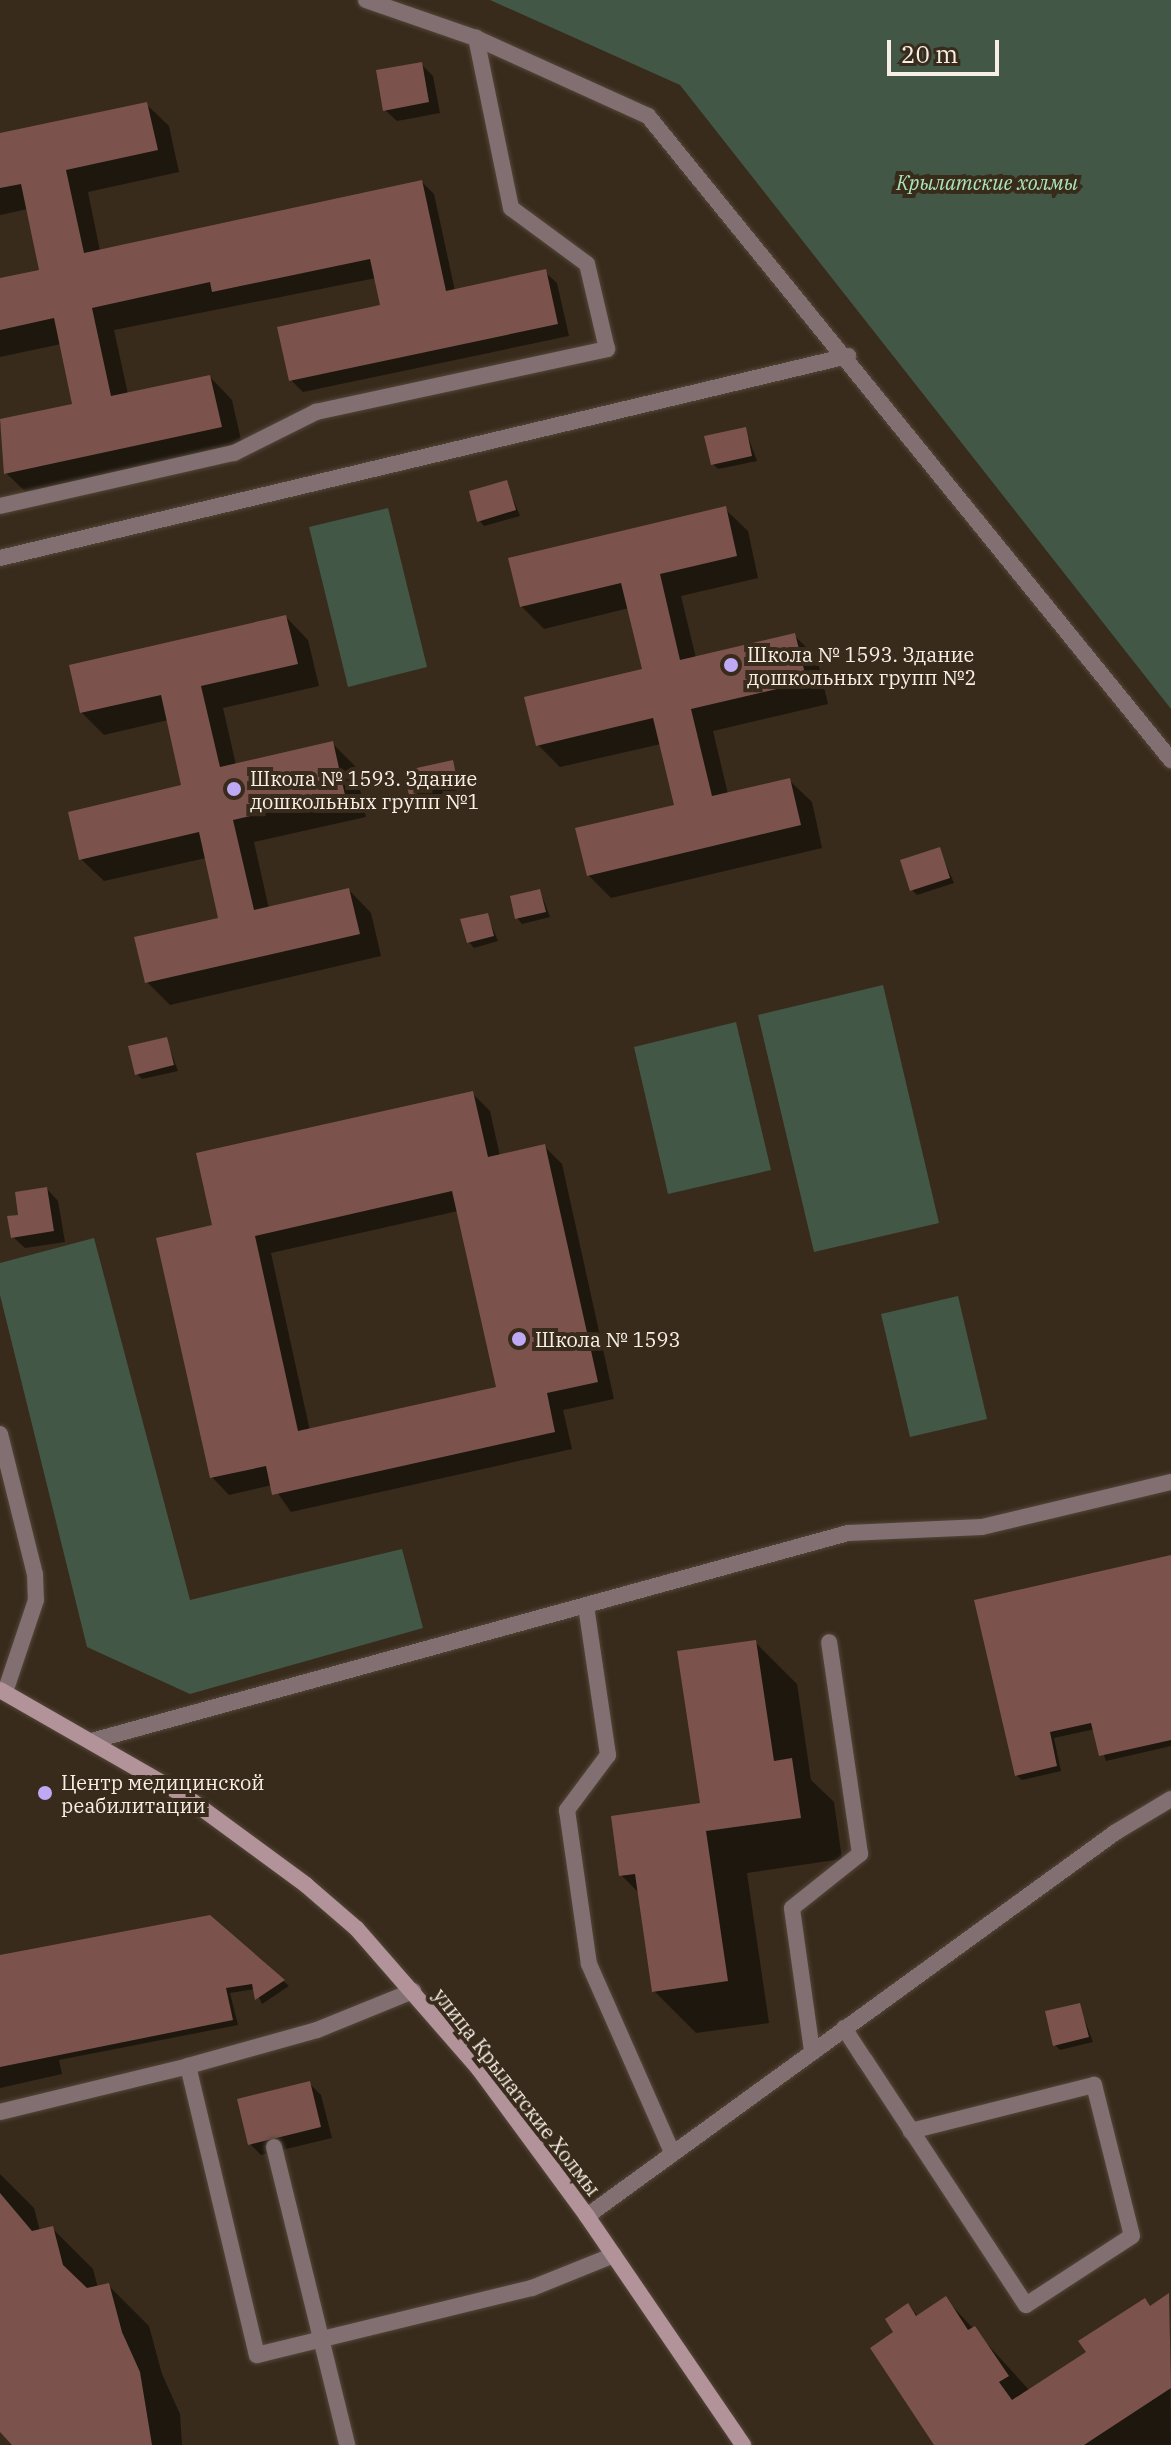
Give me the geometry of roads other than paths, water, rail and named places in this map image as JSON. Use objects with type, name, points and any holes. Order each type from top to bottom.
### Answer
[{"type":"street","points":[[366,0],[476,38],[648,116],[848,356],[1171,760]]},
{"type":"street","points":[[0,506],[234,453],[316,412],[607,349],[587,264],[511,208],[476,38]]},
{"type":"street","points":[[0,558],[848,356]]},
{"type":"street","points":[[0,1434],[35,1587],[2,1691]]},
{"type":"street","points":[[95,1740],[848,1533],[982,1527],[1171,1482]]},
{"type":"street","points":[[586,1606],[608,1755],[567,1810],[589,1964],[672,2152]]},
{"type":"street","points":[[812,2051],[792,1908],[860,1854],[829,1642]]},
{"type":"street","name":"улица Крылатские Холмы","points":[[2,1691],[95,1740],[185,1796],[306,1885],[357,1929],[479,2069],[587,2216],[743,2445]]},
{"type":"street","points":[[587,2216],[1116,1832],[1171,1799]]},
{"type":"street","points":[[0,2112],[188,2066],[317,2030],[413,1991]]},
{"type":"street","points":[[844,2028],[911,2131],[1026,2305],[1132,2236],[1094,2085],[911,2131]]},
{"type":"street","points":[[188,2066],[257,2355],[532,2288],[614,2255]]},
{"type":"street","points":[[274,2147],[347,2445]]},
{"type":"place","name":"Школа № 1593. Здание дошкольных групп №2","points":[[731,665]]},
{"type":"place","name":"Школа № 1593. Здание дошкольных групп №1","points":[[234,789]]},
{"type":"place","name":"Школа № 1593","points":[[519,1339]]},
{"type":"place","name":"Центр медицинской реабилитации","points":[[45,1793]]},
{"type":"park label","name":"Крылатские холмы","points":[[987,182]]}]
